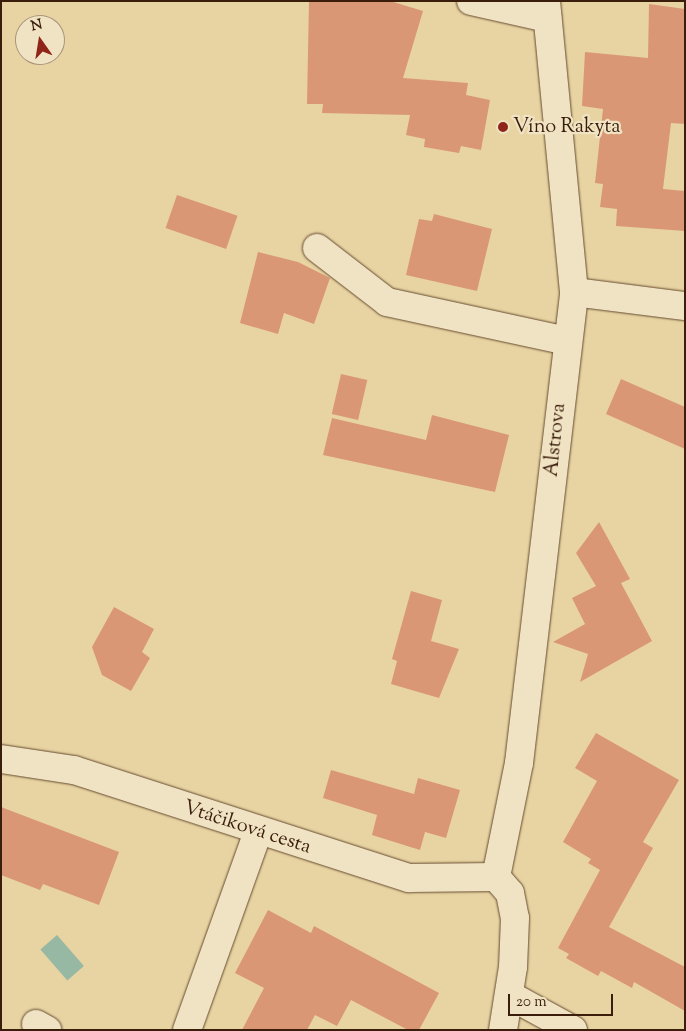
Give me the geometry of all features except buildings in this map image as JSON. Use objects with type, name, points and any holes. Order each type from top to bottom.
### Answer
[{"type":"street","points":[[470,1],[547,10]]},
{"type":"street","name":"Alstrova","points":[[496,876],[519,763],[574,292],[547,10]]},
{"type":"street","points":[[317,248],[387,302],[568,341]]},
{"type":"street","points":[[574,292],[685,306]]},
{"type":"street","name":"Vtáčiková cesta","points":[[1,760],[74,770],[258,832],[409,878],[496,876]]},
{"type":"street","points":[[187,1030],[258,832]]},
{"type":"street","points":[[496,876],[510,893],[515,918],[503,1030]]},
{"type":"street","points":[[508,995],[573,1030]]},
{"type":"shaded area","points":[[57,935],[84,966],[67,980],[40,949]]},
{"type":"place","name":"Víno Rakyta","points":[[503,127]]}]
